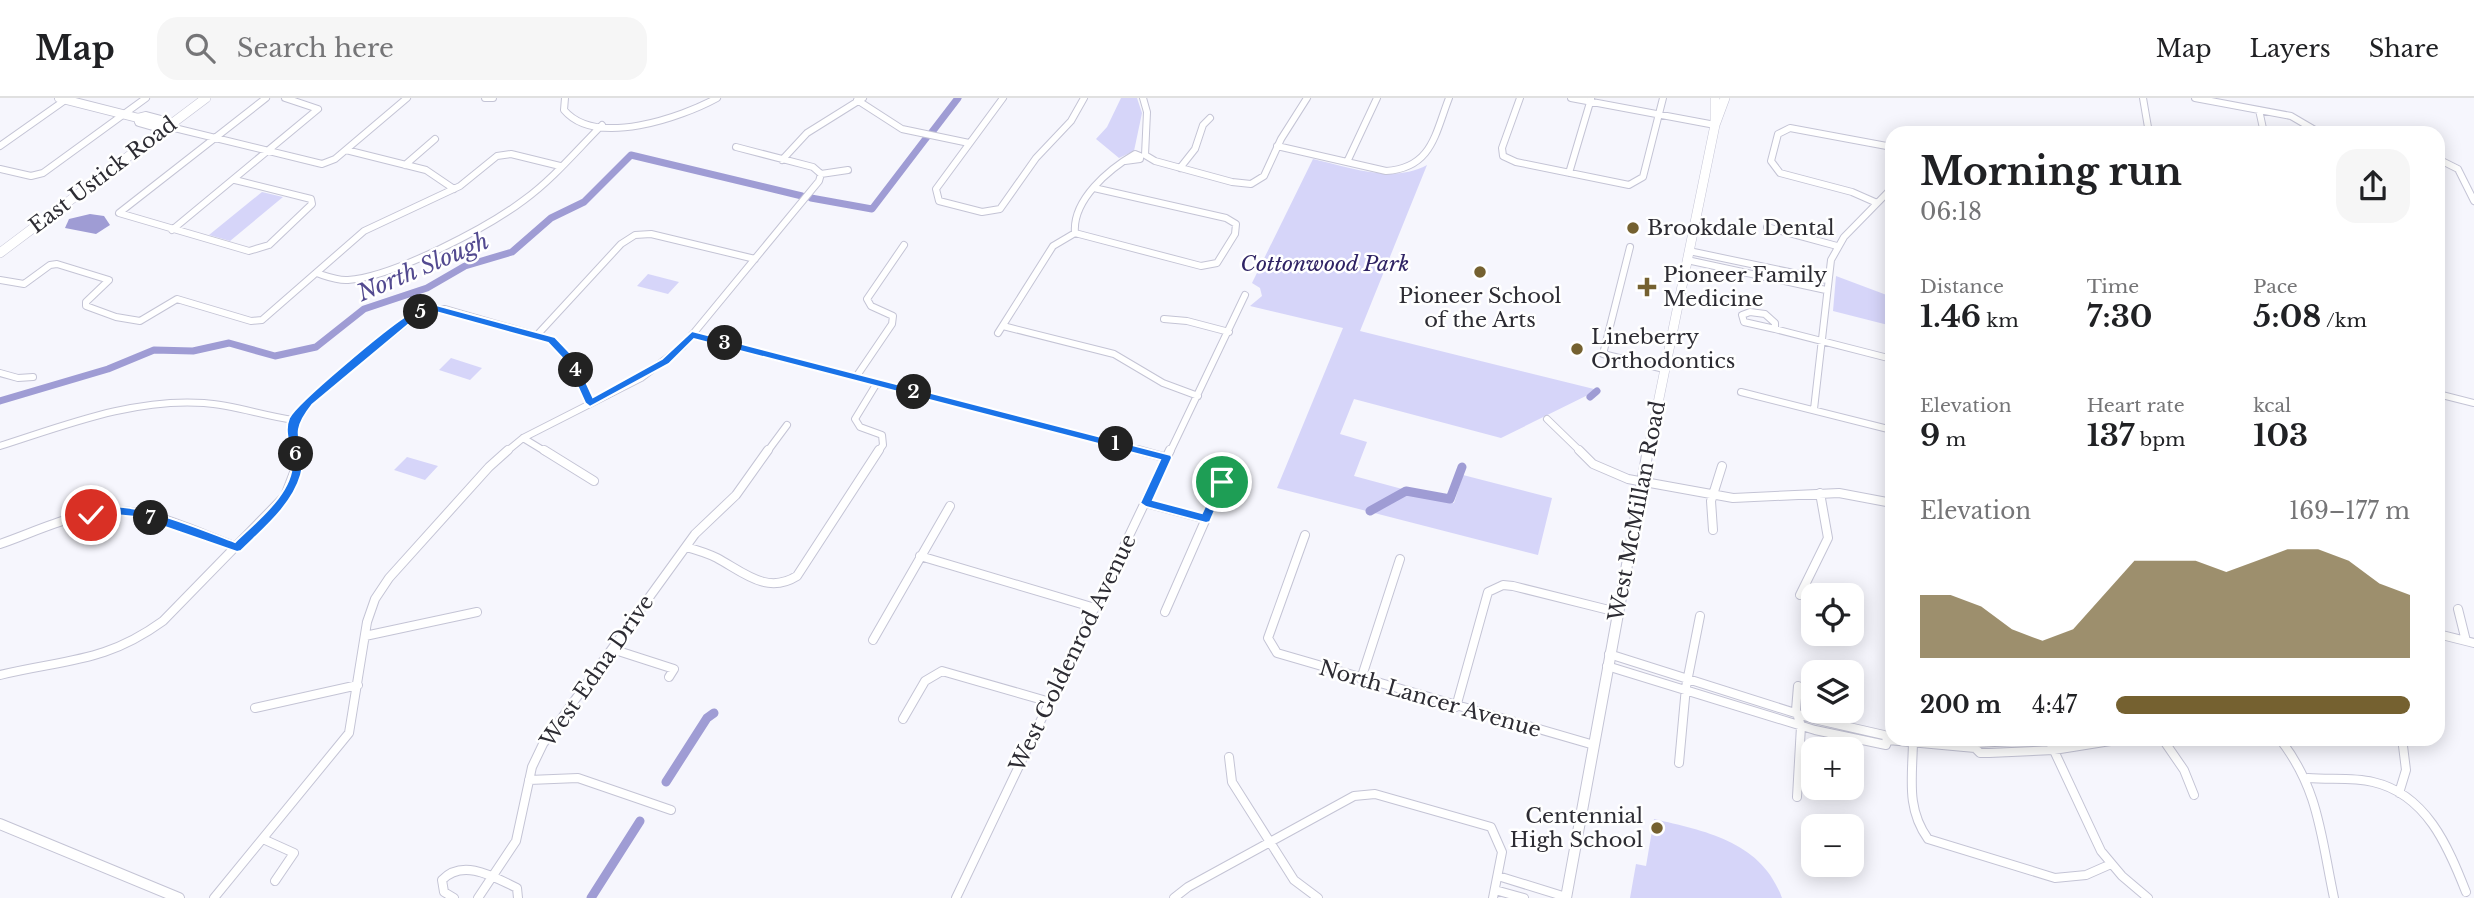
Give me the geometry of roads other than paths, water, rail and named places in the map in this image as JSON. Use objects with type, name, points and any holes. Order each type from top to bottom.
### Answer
[{"type":"main road","name":"East Ustick Road","points":[[0,253],[206,98]]},
{"type":"main road","name":"West McMillan Road","points":[[1715,125],[1713,111],[1720,98]]},
{"type":"main road","name":"West McMillan Road","points":[[1566,897],[1664,369],[1715,125],[1722,113],[1720,98]]},
{"type":"main road","points":[[0,824],[179,898]]},
{"type":"street","points":[[0,169],[25,176],[37,175],[146,98]]},
{"type":"street","points":[[235,180],[313,202],[311,208],[269,245],[248,251],[120,213],[266,98]]},
{"type":"street","points":[[172,230],[318,109],[285,98]]},
{"type":"street","points":[[0,146],[65,99],[138,118],[146,116],[161,120],[158,124],[269,152],[316,163],[329,163],[407,98]]},
{"type":"street","points":[[485,98],[493,98]]},
{"type":"street","points":[[565,98],[564,110],[569,116],[621,128],[653,127],[718,98]]},
{"type":"street","points":[[1003,98],[936,189],[936,197],[945,204],[982,212],[994,211],[1004,205],[1036,158],[1071,121],[1084,98]]},
{"type":"street","points":[[1143,98],[1148,110],[1143,155]]},
{"type":"street","points":[[1143,155],[1231,183],[1251,184],[1264,176],[1277,146],[1307,98]]},
{"type":"street","points":[[1347,162],[1377,98]]},
{"type":"street","points":[[1277,146],[1395,171],[1411,168],[1425,156],[1449,98]]},
{"type":"street","points":[[1520,98],[1502,148],[1503,156],[1621,184],[1640,181],[1663,98]]},
{"type":"street","points":[[1571,98],[1715,125]]},
{"type":"street","points":[[2143,98],[2148,126]]},
{"type":"street","points":[[2199,98],[2291,116],[2308,126]]},
{"type":"street","points":[[782,160],[807,133],[860,99],[902,129],[970,143]]},
{"type":"street","points":[[1569,173],[1591,100]]},
{"type":"street","points":[[2259,110],[2262,126]]},
{"type":"street","points":[[1180,168],[1195,149],[1203,125],[1210,118]]},
{"type":"street","points":[[316,273],[350,281],[419,257],[501,216],[530,196],[603,125]]},
{"type":"street","points":[[1877,203],[1852,192],[1787,175],[1774,169],[1771,161],[1779,134],[1790,128],[1885,146]]},
{"type":"street","points":[[405,164],[435,139]]},
{"type":"street","points":[[736,147],[813,167],[821,174],[848,170]]},
{"type":"street","points":[[346,150],[431,173],[454,189]]},
{"type":"street","points":[[0,280],[23,284],[50,265],[57,264],[109,280],[85,304],[90,309],[132,321],[146,320],[169,301],[177,299],[251,321],[262,320],[364,231],[454,189],[504,154],[560,166]]},
{"type":"street","points":[[1075,233],[1074,221],[1103,175],[1125,162],[1140,159],[1143,155]]},
{"type":"street","points":[[2445,161],[2458,166],[2464,173],[2474,201]]},
{"type":"street","points":[[214,898],[349,733],[365,636],[375,599],[389,578],[489,467],[523,438],[657,367],[692,335],[819,181],[821,174]]},
{"type":"street","points":[[1075,233],[1087,240],[1130,247],[1198,267],[1211,266],[1221,258],[1235,234],[1236,224],[1217,216],[1094,188]]},
{"type":"street","points":[[1814,409],[1827,280],[1837,246],[1885,195]]},
{"type":"street","points":[[1767,227],[1812,237],[1837,246]]},
{"type":"street","points":[[1075,233],[1053,246],[1001,330],[1114,354],[1137,365],[1163,383],[1198,396]]},
{"type":"street","points":[[538,334],[621,244],[635,235],[651,234],[755,259]]},
{"type":"street","points":[[856,377],[892,324],[890,313],[871,306],[867,299],[904,245]]},
{"type":"street","points":[[1630,247],[1603,354],[1664,369]]},
{"type":"street","points":[[1688,256],[1827,280]]},
{"type":"street","points":[[1688,256],[1826,290]]},
{"type":"street","name":"West Goldenrod Avenue","points":[[956,898],[1245,295]]},
{"type":"street","points":[[0,675],[22,668],[99,658],[120,650],[163,621],[278,506],[294,478],[298,463],[292,436],[293,420],[309,402],[411,317],[426,310],[444,309],[538,334],[564,349],[590,403]]},
{"type":"street","points":[[1775,329],[1776,323],[1769,316],[1753,311],[1742,315],[1748,324],[1885,357]]},
{"type":"street","points":[[1164,319],[1187,321],[1229,332]]},
{"type":"street","points":[[692,335],[1167,458]]},
{"type":"street","points":[[0,373],[18,378],[33,377]]},
{"type":"street","points":[[685,547],[714,556],[745,576],[778,586],[789,583],[797,576],[883,445],[882,435],[860,427],[855,419],[877,383]]},
{"type":"street","points":[[1741,392],[1885,428]]},
{"type":"street","points":[[2445,396],[2474,403]]},
{"type":"street","points":[[0,446],[96,417],[166,403],[224,405],[265,417],[293,420]]},
{"type":"street","points":[[1547,419],[1600,469],[1642,481],[1713,496],[1742,499],[1821,493],[1857,495],[1885,501]]},
{"type":"street","name":"West Edna Drive","points":[[478,898],[516,841],[529,780],[543,744],[685,547],[736,495],[787,425]]},
{"type":"street","points":[[523,438],[594,481]]},
{"type":"street","points":[[1713,530],[1713,496],[1722,466]]},
{"type":"street","points":[[1165,612],[1222,482]]},
{"type":"street","points":[[1800,595],[1830,540],[1829,519],[1821,493]]},
{"type":"street","points":[[1146,503],[1206,519]]},
{"type":"street","points":[[873,640],[950,506]]},
{"type":"street","points":[[0,544],[115,510],[136,513],[237,547]]},
{"type":"street","name":"North Lancer Avenue","points":[[1305,535],[1268,638],[1270,646],[1285,657],[1594,745]]},
{"type":"street","points":[[920,556],[1095,608]]},
{"type":"street","points":[[1361,679],[1399,559]]},
{"type":"street","points":[[1456,707],[1488,592],[1495,587],[1513,586],[1617,612]]},
{"type":"street","points":[[2458,609],[2470,642]]},
{"type":"street","points":[[365,636],[477,612]]},
{"type":"street","points":[[1679,763],[1687,682],[1700,616]]},
{"type":"street","points":[[2445,636],[2470,642]]},
{"type":"street","points":[[612,649],[674,669],[669,677]]},
{"type":"street","points":[[1609,654],[1801,726],[1885,745]]},
{"type":"street","points":[[1607,666],[1687,682],[1797,715],[1885,736]]},
{"type":"street","points":[[903,719],[925,681],[935,673],[951,671],[1050,702]]},
{"type":"street","points":[[255,708],[358,685]]},
{"type":"street","points":[[1797,797],[1801,726],[1797,715],[1798,686]]},
{"type":"street","points":[[1913,746],[1911,809],[1915,824],[1928,838],[1940,845],[2055,878],[2085,875],[2111,864]]},
{"type":"street","points":[[1957,746],[1975,748],[1980,753],[2054,750],[2079,746]]},
{"type":"street","points":[[2052,746],[2093,836],[2111,864],[2148,898]]},
{"type":"street","points":[[2168,746],[2184,769],[2194,795]]},
{"type":"street","points":[[2286,746],[2308,778],[2317,799],[2334,898]]},
{"type":"street","points":[[2399,793],[2406,770],[2403,746]]},
{"type":"street","points":[[1229,757],[1232,782],[1294,880],[1318,898]]},
{"type":"street","points":[[529,780],[578,778],[671,810]]},
{"type":"street","points":[[2308,778],[2371,782],[2399,793],[2415,803],[2432,822],[2466,892]]},
{"type":"street","points":[[1176,895],[1270,841],[1354,796],[1364,794],[1385,796],[1491,827],[1500,837],[1502,858],[1494,894],[1524,898]]},
{"type":"street","points":[[263,839],[294,853],[275,881]]},
{"type":"street","points":[[454,898],[444,892],[441,886],[451,871],[463,867],[517,888],[518,898]]},
{"type":"street","points":[[1498,876],[1566,897]]},
{"type":"waterway","name":"North Slough","points":[[932,132],[958,98]]},
{"type":"waterway","name":"North Slough","points":[[811,198],[872,209],[927,137]]},
{"type":"waterway","name":"North Slough","points":[[0,401],[108,369],[154,350],[193,351],[229,343],[275,356],[316,347],[364,309],[427,288],[465,266],[512,252],[551,218],[584,202],[631,155],[802,196]]},
{"type":"waterway","points":[[1590,397],[1597,391]]},
{"type":"waterway","points":[[1370,511],[1406,491],[1450,499],[1462,467]]},
{"type":"waterway","points":[[666,782],[707,718],[714,713]]},
{"type":"waterway","points":[[591,898],[640,821]]},
{"type":"place","name":"Brookdale Dental","points":[[1633,228]]},
{"type":"place","name":"Pioneer School of the Arts","points":[[1480,272]]},
{"type":"place","name":"Pioneer Family Medicine","points":[[1647,287]]},
{"type":"place","name":"Lineberry Orthodontics","points":[[1577,349]]},
{"type":"place","name":"Centennial High School","points":[[1657,828]]},
{"type":"park label","name":"Cottonwood Park","points":[[1325,264]]}]
